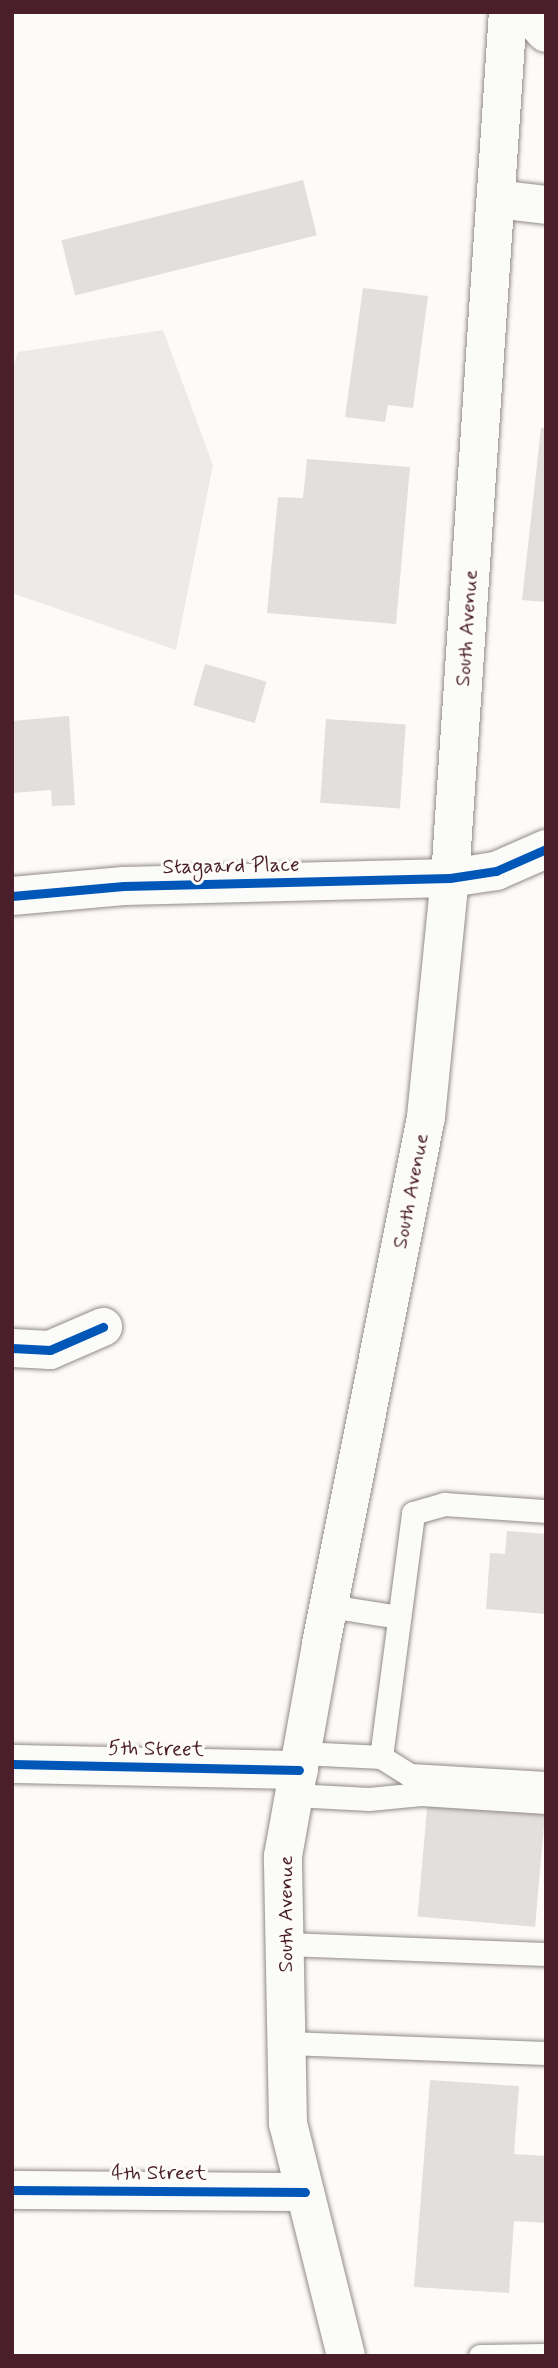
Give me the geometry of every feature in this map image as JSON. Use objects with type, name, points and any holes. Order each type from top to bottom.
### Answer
[{"type":"main road","name":"South Avenue","points":[[346,2356],[288,2124],[284,1856],[329,1606],[426,1117],[450,878],[508,12]]},
{"type":"main road","points":[[527,12],[546,33]]},
{"type":"main road","points":[[496,199],[546,205]]},
{"type":"main road","name":"Stagaard Place","points":[[12,896],[124,886],[450,878],[496,872],[546,849]]},
{"type":"main road","points":[[12,1348],[50,1350],[103,1327]]},
{"type":"main road","name":"5th Street","points":[[12,1764],[298,1773]]},
{"type":"main road","name":"4th Street","points":[[12,2190],[305,2192]]},
{"type":"lane","points":[[381,1757],[413,1513],[445,1504],[546,1511]]},
{"type":"lane","points":[[329,1606],[399,1617]]},
{"type":"lane","points":[[298,1773],[381,1757],[410,1775],[546,1783]]},
{"type":"lane","points":[[298,1773],[369,1800],[421,1794],[546,1802]]},
{"type":"lane","points":[[285,1944],[546,1954]]},
{"type":"lane","points":[[287,2043],[546,2053]]},
{"type":"lane","points":[[480,2356],[546,2355]]},
{"type":"shaded area","points":[[163,330],[213,465],[176,650],[12,593],[12,370],[18,352]]},
{"type":"building","points":[[303,180],[317,235],[75,296],[61,240]]},
{"type":"building","points":[[363,288],[428,296],[413,408],[388,405],[385,422],[345,417]]},
{"type":"building","points":[[541,428],[546,428],[546,602],[522,600]]},
{"type":"building","points":[[307,459],[410,467],[396,624],[267,613],[278,497],[303,498]]},
{"type":"building","points":[[205,664],[267,682],[255,723],[193,705]]},
{"type":"building","points":[[69,716],[75,805],[52,806],[51,790],[12,793],[12,721]]},
{"type":"building","points":[[326,719],[406,725],[400,808],[320,803]]},
{"type":"building","points":[[507,1531],[546,1534],[546,1614],[486,1609],[490,1553],[505,1554]]},
{"type":"building","points":[[428,1797],[546,1807],[535,1927],[418,1917]]},
{"type":"building","points":[[430,2080],[519,2086],[514,2154],[546,2156],[546,2223],[514,2221],[509,2293],[414,2287]]},
{"type":"cycle path","points":[[12,896],[124,886],[450,878],[496,871],[546,849]]},
{"type":"cycle path","points":[[12,1348],[50,1350],[103,1327]]},
{"type":"cycle path","points":[[12,1764],[299,1770]]},
{"type":"cycle path","points":[[12,2190],[305,2192]]}]
